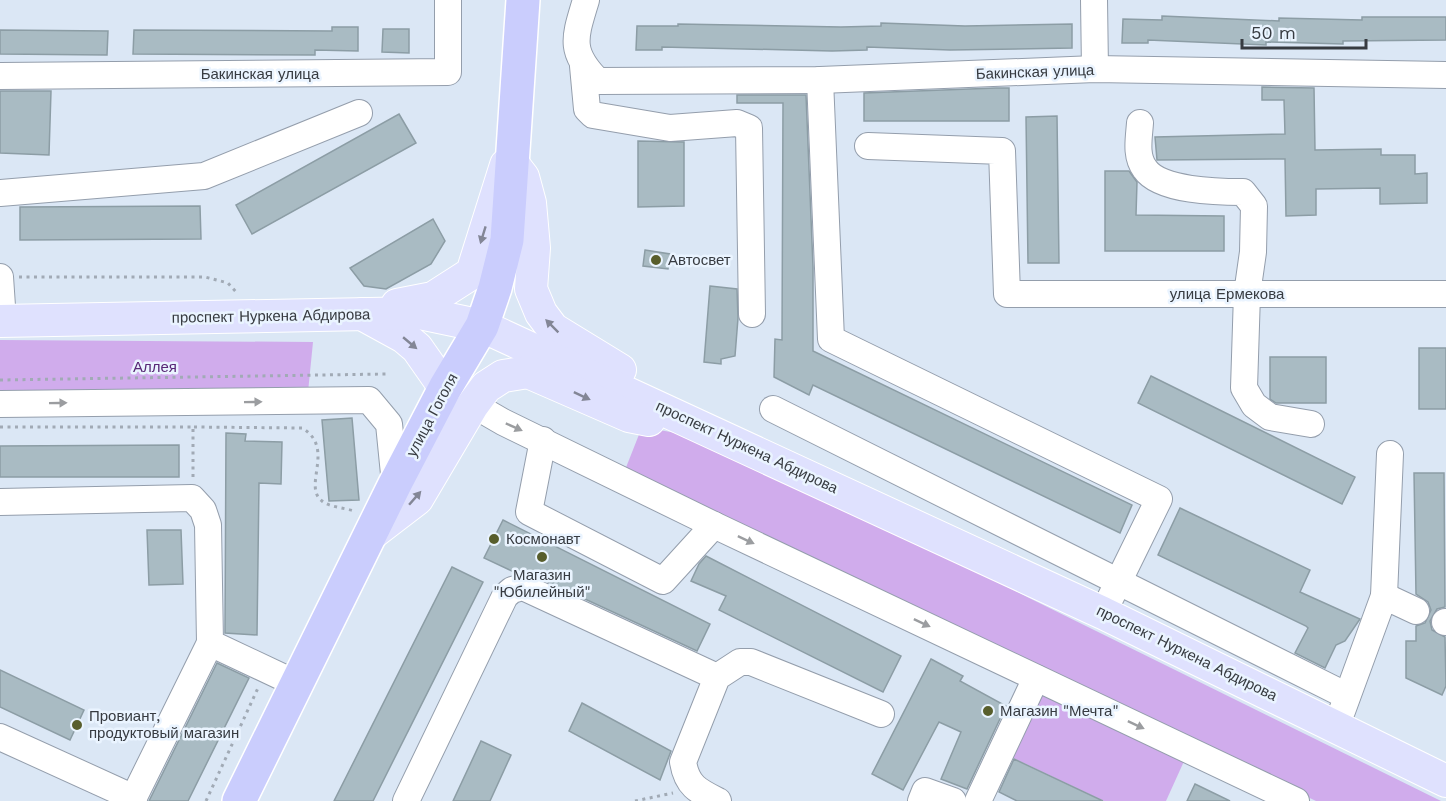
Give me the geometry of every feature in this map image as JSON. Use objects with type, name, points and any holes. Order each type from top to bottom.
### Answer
[{"type":"highway","name":"улица Гоголя","points":[[239,801],[395,484],[445,388],[482,326],[495,288],[507,240],[523,6]]},
{"type":"main road","points":[[371,314],[400,304],[433,298],[472,273],[514,152]]},
{"type":"main road","points":[[514,152],[530,203],[534,248],[531,289],[541,313],[553,329],[613,363],[667,409]]},
{"type":"main road","name":"проспект Нуркена Абдирова","points":[[1,321],[420,313],[482,326],[667,409],[1103,613],[1446,781]]},
{"type":"main road","points":[[371,314],[417,348],[445,388]]},
{"type":"main road","points":[[375,527],[417,499],[472,406],[486,387],[504,376],[528,372],[629,416],[710,429]]},
{"type":"street","name":"Бакинская улица","points":[[0,76],[448,72],[448,0]]},
{"type":"street","points":[[586,0],[575,37],[583,66],[587,109],[593,115],[670,128],[737,123],[749,128],[752,314]]},
{"type":"street","points":[[1094,0],[1095,69]]},
{"type":"street","name":"Бакинская улица","points":[[583,66],[598,81],[624,82],[820,80],[1095,69],[1446,75]]},
{"type":"street","points":[[820,80],[831,339],[1159,499],[1103,613]]},
{"type":"street","points":[[0,193],[204,176],[359,113]]},
{"type":"street","points":[[1140,123],[1138,150],[1145,170],[1164,183],[1210,192],[1243,192],[1254,206],[1253,252],[1247,294],[1244,388],[1254,405],[1270,417],[1311,424]]},
{"type":"street","name":"улица Ермекова","points":[[868,146],[1002,151],[1007,294],[1446,294]]},
{"type":"street","points":[[0,277],[1,321]]},
{"type":"street","points":[[445,388],[472,406],[714,525],[1296,801]]},
{"type":"street","points":[[0,404],[369,400],[389,424],[395,484]]},
{"type":"street","points":[[773,408],[1347,696]]},
{"type":"street","points":[[543,440],[529,512],[663,581],[714,525]]},
{"type":"street","points":[[1336,726],[1384,596],[1390,454]]},
{"type":"street","points":[[0,502],[192,498],[202,510],[208,525],[210,643],[133,799],[0,737]]},
{"type":"street","points":[[406,801],[505,596],[512,590],[523,587],[717,677]]},
{"type":"street","points":[[1384,596],[1416,611]]},
{"type":"street","points":[[210,643],[297,684]]},
{"type":"street","points":[[718,801],[693,788],[685,775],[683,762],[717,677],[740,662],[751,662],[881,714]]},
{"type":"street","points":[[978,801],[1036,678]]},
{"type":"street","points":[[921,801],[925,791],[954,801]]},
{"type":"path","points":[[0,277],[205,277],[228,283],[252,316]]},
{"type":"path","points":[[0,380],[386,374]]},
{"type":"path","points":[[0,427],[302,428],[312,434],[318,443],[316,493],[322,501],[375,527]]},
{"type":"path","points":[[192,498],[194,427]]},
{"type":"path","points":[[206,801],[267,669]]},
{"type":"path","points":[[635,801],[693,788]]},
{"type":"green space","name":"Аллея","points":[[0,340],[313,342],[308,392],[0,391]]},
{"type":"green space","points":[[642,427],[705,438],[1441,801],[1316,801],[625,470]]},
{"type":"green space","points":[[1039,687],[1185,759],[1166,801],[1104,801],[1009,756]]},
{"type":"building","points":[[1162,16],[1279,21],[1279,18],[1362,20],[1362,17],[1446,17],[1446,40],[1343,41],[1343,44],[1266,42],[1266,45],[1148,40],[1148,43],[1122,43],[1123,19],[1162,20]]},
{"type":"building","points":[[881,23],[965,26],[1072,24],[1072,48],[950,50],[867,47],[867,50],[832,51],[662,47],[662,50],[636,50],[637,26],[678,26],[678,24],[841,27],[881,26]]},
{"type":"building","points":[[332,27],[358,27],[358,51],[315,50],[315,55],[133,54],[134,30],[332,31]]},
{"type":"building","points":[[383,29],[409,29],[409,53],[382,52]]},
{"type":"building","points":[[0,30],[108,31],[107,55],[0,54]]},
{"type":"building","points":[[1262,87],[1314,88],[1315,150],[1381,149],[1381,155],[1415,155],[1415,174],[1427,173],[1427,203],[1380,204],[1380,188],[1316,189],[1316,215],[1286,216],[1285,159],[1157,160],[1155,137],[1285,134],[1284,100],[1262,100]]},
{"type":"building","points":[[1009,88],[1009,121],[864,121],[864,93]]},
{"type":"building","points":[[0,91],[51,91],[49,155],[0,153]]},
{"type":"building","points":[[737,95],[806,95],[813,267],[813,351],[1132,505],[1120,533],[813,385],[809,395],[774,377],[775,339],[782,340],[783,103],[737,103]]},
{"type":"building","points":[[399,114],[416,143],[252,234],[236,205]]},
{"type":"building","points":[[1057,116],[1059,263],[1028,263],[1026,117]]},
{"type":"building","points":[[638,141],[684,142],[684,206],[638,207]]},
{"type":"building","points":[[1105,171],[1129,171],[1137,182],[1136,215],[1224,216],[1224,251],[1105,251]]},
{"type":"building","points":[[200,206],[201,239],[20,240],[20,207]]},
{"type":"building","points":[[433,219],[445,241],[431,264],[386,289],[364,286],[350,268]]},
{"type":"building","name":"Автосвет","points":[[645,250],[670,254],[668,269],[643,266]]},
{"type":"building","points":[[710,286],[737,289],[738,318],[735,356],[721,359],[721,364],[704,362]]},
{"type":"building","points":[[1419,348],[1446,348],[1446,409],[1419,409]]},
{"type":"building","points":[[1270,357],[1326,357],[1326,403],[1276,403],[1270,399]]},
{"type":"building","points":[[1151,376],[1355,477],[1342,504],[1138,403]]},
{"type":"building","points":[[352,418],[359,500],[329,501],[322,420]]},
{"type":"building","points":[[226,433],[246,434],[245,441],[282,442],[281,484],[259,483],[257,635],[225,633]]},
{"type":"building","points":[[179,445],[179,477],[0,477],[0,446]]},
{"type":"building","points":[[1414,473],[1444,473],[1445,607],[1437,609],[1430,621],[1432,630],[1445,637],[1446,686],[1442,695],[1406,678],[1406,641],[1416,641],[1416,626],[1425,623],[1431,610],[1428,602],[1416,594]]},
{"type":"building","points":[[1180,508],[1310,570],[1300,592],[1360,619],[1345,641],[1336,645],[1325,668],[1295,653],[1308,628],[1306,626],[1158,555]]},
{"type":"building","points":[[503,520],[710,624],[697,651],[529,573],[516,573],[484,558]]},
{"type":"building","points":[[147,530],[181,530],[183,584],[149,585]]},
{"type":"building","points":[[706,556],[901,656],[883,692],[719,610],[726,596],[691,581],[699,564]]},
{"type":"building","points":[[452,567],[483,582],[373,801],[334,801]]},
{"type":"building","points":[[931,659],[963,676],[960,681],[1006,706],[967,789],[941,779],[961,732],[939,722],[903,790],[872,774]]},
{"type":"building","points":[[217,663],[249,678],[188,801],[149,801]]},
{"type":"building","points":[[0,670],[84,710],[70,740],[0,707]]},
{"type":"building","points":[[582,703],[671,751],[660,780],[569,731]]},
{"type":"building","points":[[481,741],[511,755],[490,801],[453,801]]},
{"type":"building","points":[[1014,759],[1103,801],[1017,801],[999,792]]},
{"type":"building","points":[[1195,784],[1230,801],[1187,801]]},
{"type":"place","name":"Автосвет","points":[[656,260]]},
{"type":"place","name":"Космонавт","points":[[494,539]]},
{"type":"place","name":"Магазин \"Юбилейный\"","points":[[542,557]]},
{"type":"place","name":"Магазин \"Мечта\"","points":[[988,711]]},
{"type":"place","name":"Провиант, продуктовый магазин","points":[[77,725]]}]
